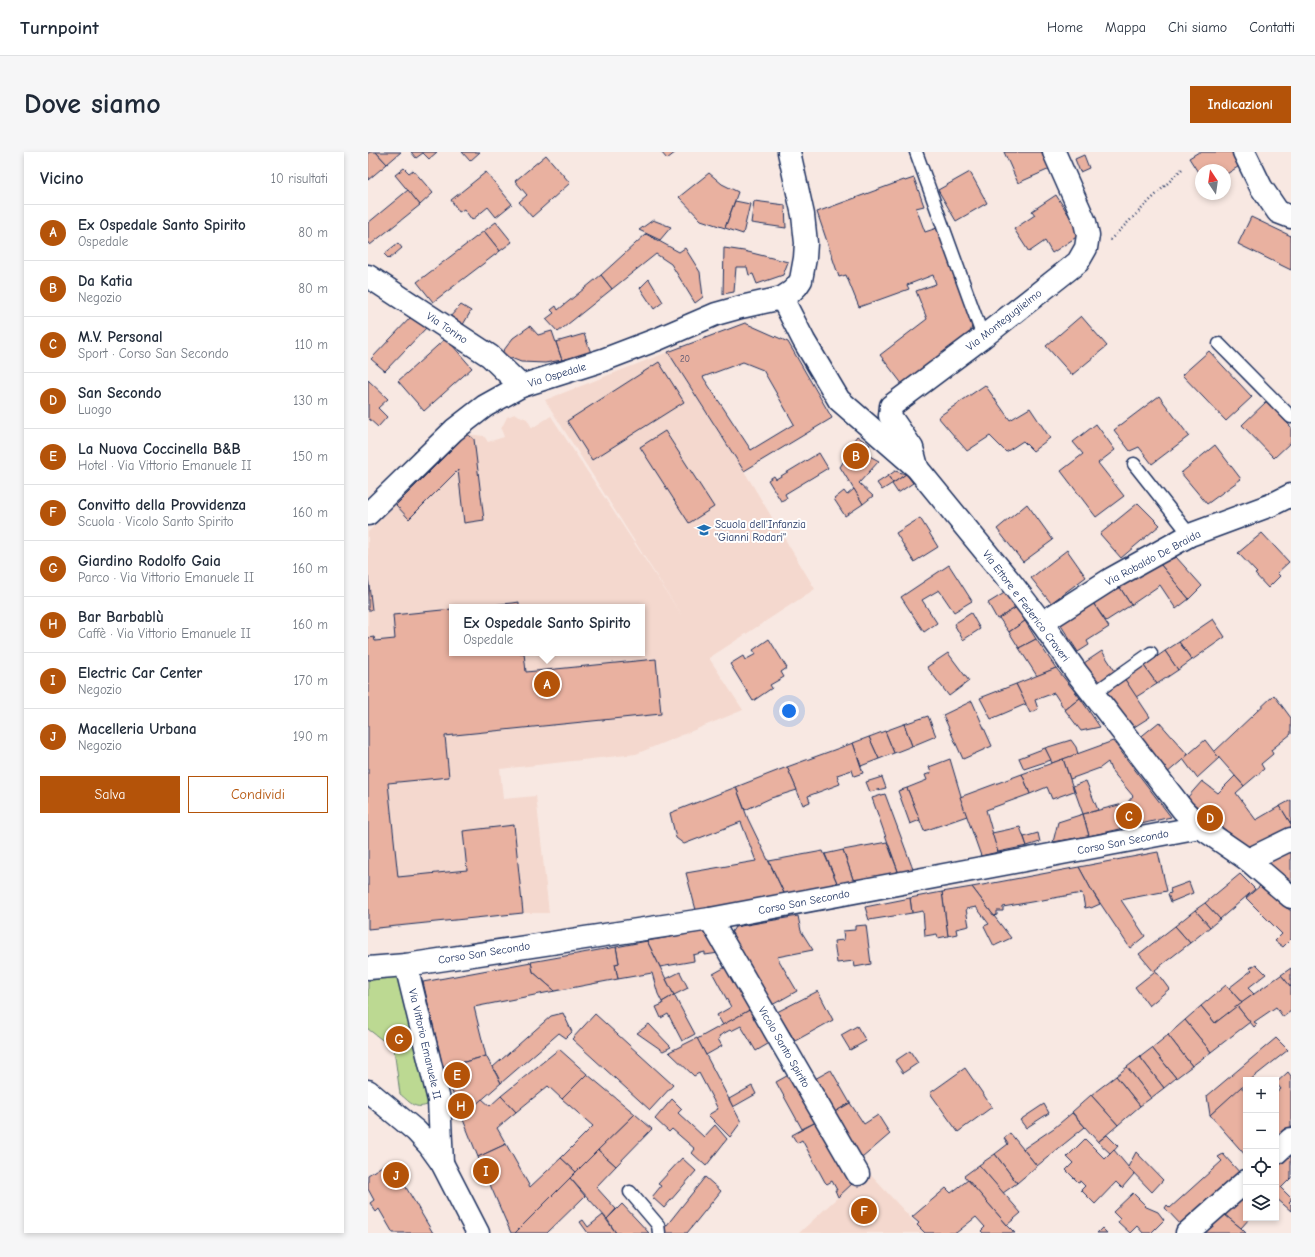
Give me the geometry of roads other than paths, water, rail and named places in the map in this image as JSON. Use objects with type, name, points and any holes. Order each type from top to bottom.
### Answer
[{"type":"street","points":[[782,298],[791,292],[801,280],[806,243],[803,215],[790,152]]},
{"type":"street","name":"Via Monteguglielmo","points":[[917,468],[912,448],[890,416],[891,406],[983,337],[1078,262],[1086,248],[1088,235],[1085,222],[1054,152]]},
{"type":"street","points":[[1244,152],[1265,194],[1278,212],[1291,218]]},
{"type":"street","name":"Via Torino","points":[[368,276],[490,356],[521,386]]},
{"type":"street","name":"Via Ospedale","points":[[368,514],[454,430],[485,406],[521,386],[658,340],[716,314],[782,298]]},
{"type":"street","name":"Via Ettore e Federico Craveri","points":[[782,298],[804,341],[839,400],[917,468],[1008,578],[1093,694],[1183,810],[1200,827],[1248,860],[1291,897]]},
{"type":"street","name":"Via Robaldo De Braida","points":[[1042,623],[1111,579],[1190,535],[1271,505],[1291,495]]},
{"type":"street","name":"Corso San Secondo","points":[[406,965],[710,919],[1200,827]]},
{"type":"street","points":[[1248,860],[1291,839]]},
{"type":"street","name":"Vicolo Santo Spirito","points":[[710,919],[858,1174]]},
{"type":"street","points":[[368,968],[406,965]]},
{"type":"street","name":"Via Vittorio Emanuele II","points":[[406,965],[439,1100],[442,1163]]},
{"type":"street","name":"Via Vittorio Emanuele II","points":[[368,1091],[416,1131],[429,1145],[442,1163],[478,1233]]},
{"type":"street","points":[[1279,1150],[1291,1139]]},
{"type":"street","points":[[1187,1233],[1243,1184]]},
{"type":"lane","points":[[916,152],[983,337]]},
{"type":"lane","points":[[1219,344],[1291,417]]},
{"type":"lane","points":[[1134,464],[1190,535]]},
{"type":"lane","points":[[1093,694],[1151,653]]},
{"type":"lane","points":[[630,1192],[658,1225],[659,1233]]},
{"type":"place","name":"Da Katia","points":[[856,456]]},
{"type":"place","name":"Scuola dell'Infanzia \"Gianni Rodari\"","points":[[704,530]]},
{"type":"place","name":"Ex Ospedale Santo Spirito","points":[[547,684]]},
{"type":"place","name":"M.V. Personal","points":[[1129,816]]},
{"type":"place","name":"San Secondo","points":[[1210,818]]},
{"type":"place","name":"Giardino Rodolfo Gaia","points":[[399,1039]]},
{"type":"place","name":"La Nuova Coccinella B&B","points":[[457,1075]]},
{"type":"place","name":"Bar Barbablù","points":[[461,1106]]},
{"type":"place","name":"Electric Car Center","points":[[486,1171]]},
{"type":"place","name":"Macelleria Urbana","points":[[396,1175]]},
{"type":"place","name":"Convitto della Provvidenza","points":[[864,1211]]}]
